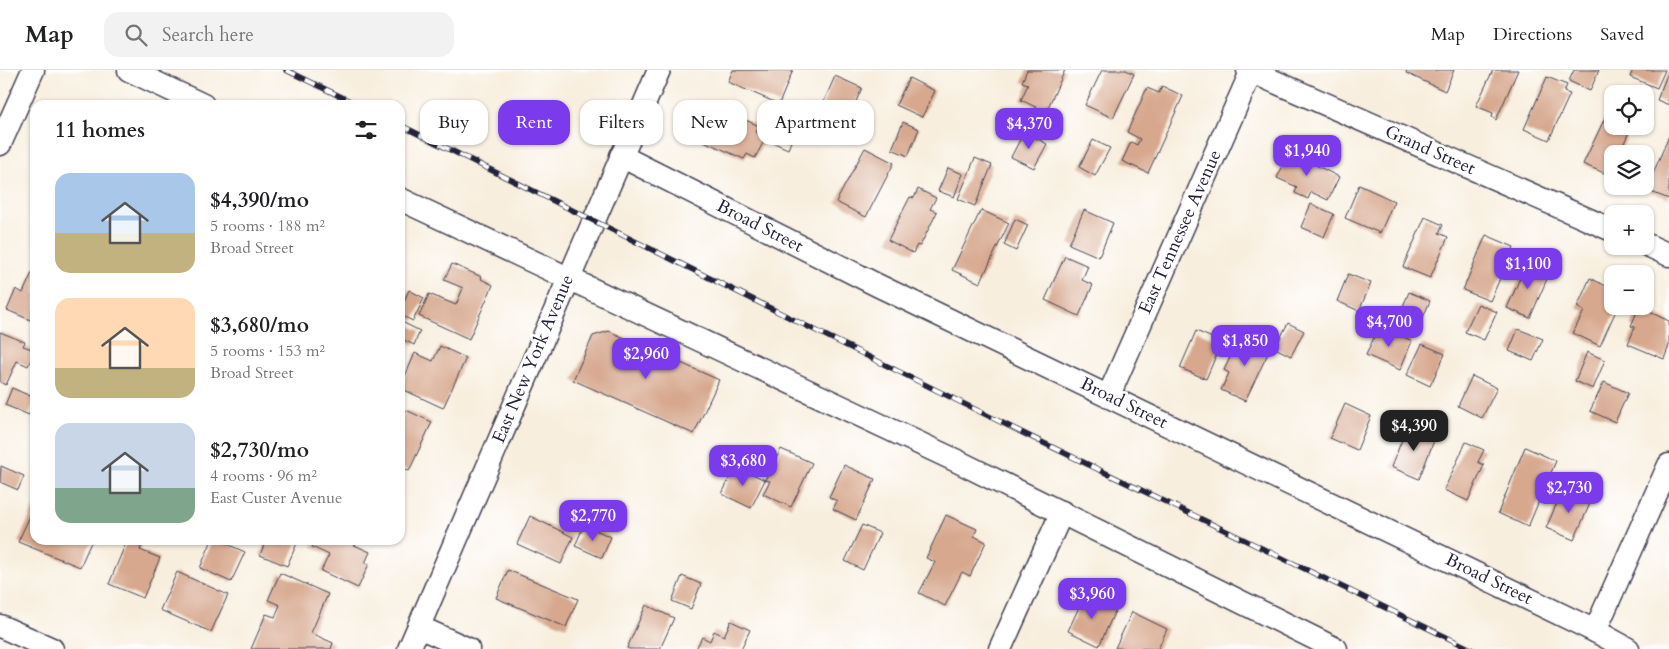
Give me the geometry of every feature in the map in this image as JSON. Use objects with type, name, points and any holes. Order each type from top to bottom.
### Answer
[{"type":"street","points":[[0,144],[33,70]]},
{"type":"street","points":[[129,70],[192,100]]},
{"type":"street","name":"East New York Avenue","points":[[409,649],[659,70]]},
{"type":"street","name":"Grand Street","points":[[1250,70],[1604,226]]},
{"type":"street","name":"East Tennessee Avenue","points":[[1108,395],[1250,70]]},
{"type":"street","name":"Broad Street","points":[[621,156],[877,285],[1595,631],[1628,649]]},
{"type":"street","points":[[405,200],[1062,512],[1336,649]]},
{"type":"street","points":[[1654,248],[1669,255]]},
{"type":"street","points":[[1595,631],[1669,465]]},
{"type":"street","points":[[1000,649],[1062,512]]},
{"type":"street","points":[[0,626],[52,649]]},
{"type":"street","points":[[419,627],[468,649]]},
{"type":"building","points":[[733,70],[793,70],[781,100],[770,100],[728,82]]},
{"type":"building","points":[[1027,70],[1065,70],[1046,112],[1021,100],[1028,84],[1022,82]]},
{"type":"building","points":[[1102,70],[1126,70],[1134,74],[1113,118],[1085,105]]},
{"type":"building","points":[[1407,70],[1454,70],[1445,91],[1406,73]]},
{"type":"building","points":[[1493,70],[1518,70],[1496,120],[1492,117],[1493,113],[1476,106]]},
{"type":"building","points":[[1574,70],[1599,70],[1590,91],[1569,81]]},
{"type":"building","points":[[1633,70],[1665,70],[1657,88],[1654,85],[1630,77]]},
{"type":"building","points":[[1669,70],[1669,105],[1657,100]]},
{"type":"building","points":[[835,76],[862,88],[857,100],[825,100]]},
{"type":"building","points":[[1547,77],[1567,85],[1564,92],[1570,94],[1549,140],[1524,129]]},
{"type":"building","points":[[909,78],[935,91],[922,117],[896,105]]},
{"type":"building","points":[[1162,86],[1183,96],[1148,173],[1122,161],[1131,142],[1137,145],[1140,139],[1127,132],[1147,88],[1159,93]]},
{"type":"building","points":[[1604,120],[1604,135],[1628,135],[1623,145],[1604,145],[1604,173],[1583,164]]},
{"type":"building","points":[[747,121],[757,125],[757,145],[762,145],[755,158],[747,154],[744,159],[712,145],[747,145]]},
{"type":"building","points":[[903,122],[919,129],[908,156],[892,149]]},
{"type":"building","points":[[1024,132],[1047,144],[1034,168],[1011,157]]},
{"type":"building","points":[[1669,136],[1669,199],[1654,193],[1654,171]]},
{"type":"building","points":[[1093,140],[1110,148],[1095,176],[1079,167]]},
{"type":"building","points":[[779,145],[790,145],[788,149]]},
{"type":"building","points":[[865,148],[894,163],[866,217],[836,202]]},
{"type":"building","points":[[1291,149],[1304,155],[1302,158],[1339,177],[1328,200],[1311,192],[1308,199],[1295,193],[1297,187],[1277,178]]},
{"type":"building","points":[[975,158],[992,165],[975,206],[958,199]]},
{"type":"building","points":[[948,168],[963,174],[954,197],[938,191]]},
{"type":"building","points":[[1359,185],[1394,201],[1380,233],[1345,218]]},
{"type":"building","points":[[918,189],[936,198],[930,209],[937,212],[920,246],[917,245],[913,253],[888,240],[910,197],[914,198]]},
{"type":"building","points":[[1311,204],[1334,214],[1324,237],[1301,227]]},
{"type":"building","points":[[981,210],[1009,223],[980,283],[952,270]]},
{"type":"building","points":[[1084,210],[1113,223],[1099,257],[1069,244]]},
{"type":"building","points":[[1425,217],[1443,225],[1439,233],[1448,237],[1430,278],[1403,267]]},
{"type":"building","points":[[1015,219],[1028,225],[1016,251],[1004,245]]},
{"type":"building","points":[[1486,235],[1514,247],[1490,301],[1463,290]]},
{"type":"building","points":[[1065,256],[1088,266],[1082,280],[1093,285],[1079,316],[1045,300]]},
{"type":"building","points":[[1527,262],[1550,272],[1530,318],[1507,308]]},
{"type":"building","points":[[452,264],[482,277],[481,279],[493,285],[469,339],[419,316],[429,294],[456,305],[463,288],[444,280]]},
{"type":"building","points":[[1348,274],[1371,283],[1359,311],[1337,301]]},
{"type":"building","points":[[30,277],[30,320],[7,310],[16,289],[23,293]]},
{"type":"building","points":[[1590,278],[1604,285],[1604,315],[1614,315],[1600,346],[1573,333],[1584,311],[1577,307]]},
{"type":"building","points":[[409,290],[424,298],[413,321],[405,317],[405,299]]},
{"type":"building","points":[[1409,292],[1430,301],[1419,327],[1398,318]]},
{"type":"building","points":[[1478,304],[1497,312],[1484,340],[1465,332]]},
{"type":"building","points":[[1654,314],[1669,321],[1669,346],[1664,359],[1628,344],[1635,327],[1631,326],[1636,315]]},
{"type":"building","points":[[1288,323],[1304,331],[1291,356],[1275,348]]},
{"type":"building","points":[[405,324],[420,331],[414,345],[405,340]]},
{"type":"building","points":[[1379,326],[1412,341],[1400,370],[1366,355]]},
{"type":"building","points":[[1518,329],[1543,339],[1533,361],[1509,351]]},
{"type":"building","points":[[609,331],[719,380],[694,434],[573,380],[593,336]]},
{"type":"building","points":[[1196,331],[1222,342],[1206,379],[1180,368]]},
{"type":"building","points":[[0,332],[25,342],[23,346],[30,348],[30,361],[28,366],[17,361],[6,385],[0,382]]},
{"type":"building","points":[[1258,338],[1272,345],[1245,401],[1221,390],[1229,373],[1224,370],[1239,339],[1254,346]]},
{"type":"building","points":[[1422,344],[1445,354],[1430,386],[1407,375]]},
{"type":"building","points":[[440,346],[466,358],[443,408],[405,390],[405,376],[415,353],[433,361]]},
{"type":"building","points":[[1587,352],[1605,360],[1593,389],[1575,381]]},
{"type":"building","points":[[1472,376],[1497,388],[1482,418],[1458,406]]},
{"type":"building","points":[[1604,382],[1628,393],[1615,422],[1590,411]]},
{"type":"building","points":[[12,388],[30,396],[29,415],[5,405]]},
{"type":"building","points":[[1345,404],[1371,416],[1357,450],[1330,438]]},
{"type":"building","points":[[406,410],[432,422],[409,471],[405,469]]},
{"type":"building","points":[[1419,426],[1437,433],[1419,479],[1391,467],[1406,430],[1416,434]]},
{"type":"building","points":[[1466,442],[1484,450],[1478,462],[1484,465],[1468,501],[1444,490]]},
{"type":"building","points":[[1525,447],[1556,461],[1528,527],[1498,513]]},
{"type":"building","points":[[781,449],[812,463],[791,507],[763,494],[770,481],[765,480]]},
{"type":"building","points":[[844,465],[875,479],[856,520],[833,509],[837,501],[829,497]]},
{"type":"building","points":[[1,466],[24,476],[18,490],[0,482]]},
{"type":"building","points":[[735,466],[765,480],[751,508],[722,494]]},
{"type":"building","points":[[1568,488],[1592,499],[1574,540],[1546,528],[1561,494],[1565,495]]},
{"type":"building","points":[[946,515],[977,529],[974,536],[986,542],[970,576],[962,572],[945,606],[919,593],[935,562],[926,558]]},
{"type":"building","points":[[30,516],[30,545],[90,545],[80,567],[18,542]]},
{"type":"building","points":[[530,516],[573,537],[561,564],[517,544]]},
{"type":"building","points":[[584,525],[611,537],[602,558],[575,546]]},
{"type":"building","points":[[862,525],[880,533],[863,570],[845,561]]},
{"type":"building","points":[[125,545],[142,545],[140,550],[160,558],[143,598],[109,584]]},
{"type":"building","points":[[210,545],[229,545],[245,552],[231,582],[200,568]]},
{"type":"building","points":[[264,545],[296,545],[287,566],[260,555]]},
{"type":"building","points":[[313,545],[354,545],[370,552],[365,563],[369,564],[358,588],[321,571],[329,555],[312,547]]},
{"type":"building","points":[[508,570],[578,599],[566,627],[496,598]]},
{"type":"building","points":[[177,572],[228,595],[211,632],[160,610]]},
{"type":"building","points":[[280,573],[328,594],[311,633],[333,643],[331,649],[251,649],[266,614],[275,617],[280,605],[268,600]]},
{"type":"building","points":[[682,576],[701,584],[691,609],[672,601]]},
{"type":"building","points":[[1085,594],[1116,609],[1099,646],[1068,631]]},
{"type":"building","points":[[646,605],[674,618],[660,649],[629,649],[627,648]]},
{"type":"building","points":[[1132,612],[1167,629],[1158,649],[1115,648]]},
{"type":"building","points":[[731,621],[750,630],[741,649],[696,649],[702,637],[710,641],[714,631],[724,636]]},
{"type":"railway","points":[[286,70],[348,100]]},
{"type":"railway","points":[[405,127],[1027,435],[1471,649]]}]
